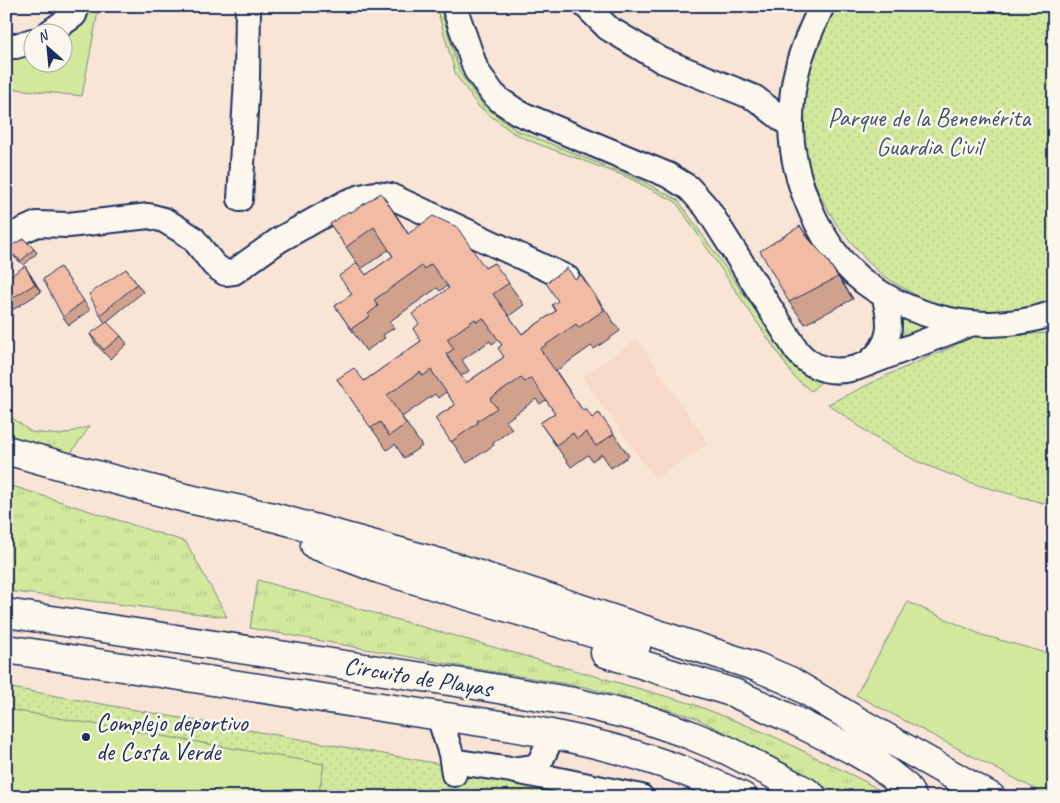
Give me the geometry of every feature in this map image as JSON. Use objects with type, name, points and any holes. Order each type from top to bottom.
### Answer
[{"type":"main road","points":[[6,450],[189,499],[273,517],[458,568],[756,667],[781,676],[877,733],[992,797]]},
{"type":"main road","points":[[189,499],[379,569],[752,682],[781,695],[835,725],[953,797]]},
{"type":"main road","points":[[379,569],[457,608],[734,693],[758,703],[853,750],[876,764],[906,787],[912,797]]},
{"type":"main road","name":"Circuito de Playas","points":[[6,613],[574,702],[645,719],[688,734],[729,751],[813,797]]},
{"type":"main road","name":"Circuito de Playas","points":[[6,649],[553,734],[610,747],[659,762],[702,778],[743,797]]},
{"type":"street","points":[[64,22],[74,15],[77,6]]},
{"type":"street","points":[[240,199],[247,78],[248,6]]},
{"type":"street","points":[[454,6],[472,60],[480,77],[493,94],[502,101],[524,115],[668,175],[690,188],[704,203],[797,351],[805,359],[818,367],[832,371],[851,370],[970,324]]},
{"type":"street","points":[[466,42],[466,21],[471,6]]},
{"type":"street","points":[[586,6],[608,28],[661,60],[755,98],[791,126]]},
{"type":"street","points":[[822,6],[803,48],[797,68],[791,126],[798,173],[810,209],[822,232],[837,253],[863,281],[903,306],[932,317],[970,324],[1006,324],[1040,318],[1054,313]]},
{"type":"street","points":[[6,46],[22,44]]},
{"type":"street","points":[[755,98],[794,84]]},
{"type":"street","points":[[6,238],[37,224],[68,225],[148,216],[164,220],[193,238],[214,265],[225,273],[234,272],[287,235],[348,202],[375,194],[390,196],[567,278]]},
{"type":"street","points":[[868,363],[881,351],[888,337],[890,322],[884,295]]},
{"type":"street","points":[[439,716],[453,767],[511,770],[640,797]]},
{"type":"street","points":[[511,770],[536,767],[553,734]]},
{"type":"shaded area","points":[[637,339],[708,444],[655,479],[582,377]]},
{"type":"green space","points":[[83,6],[99,6],[82,96],[6,88],[6,54],[22,52],[22,72],[72,72],[72,22],[70,22]]},
{"type":"green space","points":[[436,6],[440,6],[460,73],[482,104],[516,130],[640,180],[678,200],[795,367],[823,380],[811,391],[794,377],[676,202],[627,177],[513,133],[478,106],[456,75]]},
{"type":"green space","name":"Parque de la Benemérita Guardia Civil","points":[[836,6],[1054,6],[1054,301],[1017,313],[949,307],[924,300],[881,274],[867,261],[837,225],[822,199],[810,171],[804,144],[803,119],[806,74]]},
{"type":"green space","points":[[909,318],[934,329],[894,345],[901,321]]},
{"type":"green space","points":[[1054,331],[1054,506],[974,484],[916,461],[874,437],[828,404],[972,336],[987,337],[1049,333]]},
{"type":"green space","points":[[6,413],[31,432],[61,435],[90,426],[71,453],[6,435]]},
{"type":"green space","points":[[6,484],[186,542],[227,617],[6,591]]},
{"type":"green space","points":[[258,580],[693,704],[773,736],[866,782],[879,790],[884,797],[841,797],[789,765],[694,717],[585,687],[250,628]]},
{"type":"green space","points":[[908,602],[982,635],[1054,655],[1054,797],[1050,797],[856,695]]},
{"type":"green space","points":[[6,687],[626,797],[6,797]]},
{"type":"green space","name":"Complejo deportivo de Costa Verde","points":[[6,709],[324,764],[318,797],[6,797]]},
{"type":"building","points":[[381,193],[408,234],[433,216],[457,227],[485,268],[494,263],[509,283],[493,294],[522,334],[556,311],[552,305],[558,301],[546,283],[567,268],[575,279],[581,275],[604,310],[578,328],[576,324],[540,349],[583,411],[586,409],[592,418],[599,413],[614,434],[596,446],[586,432],[577,439],[573,433],[556,445],[540,423],[555,413],[531,378],[525,382],[521,378],[490,399],[497,408],[451,442],[435,418],[455,405],[431,370],[423,376],[420,372],[387,395],[406,424],[389,436],[380,422],[371,428],[337,379],[354,368],[364,381],[421,341],[413,329],[419,324],[412,314],[449,288],[431,264],[424,269],[422,266],[374,300],[378,306],[368,314],[370,316],[351,329],[335,306],[352,294],[339,276],[357,263],[366,275],[393,256],[374,227],[346,247],[330,224],[349,211],[350,213]],"holes":[[[483,318],[502,345],[498,348],[504,357],[466,383],[446,354],[454,349],[447,339],[475,319],[477,322]]]},
{"type":"building","points":[[800,226],[825,257],[838,277],[789,302],[760,251]]},
{"type":"building","points":[[24,239],[34,249],[21,261],[6,248]]},
{"type":"building","points":[[25,266],[35,284],[6,302],[6,279]]},
{"type":"building","points":[[60,267],[84,301],[63,317],[43,279]]},
{"type":"building","points":[[126,269],[137,284],[100,315],[89,294]]},
{"type":"building","points":[[107,322],[121,336],[104,350],[90,334]]},
{"type":"place","name":"Complejo deportivo de Costa Verde","points":[[86,737]]}]
